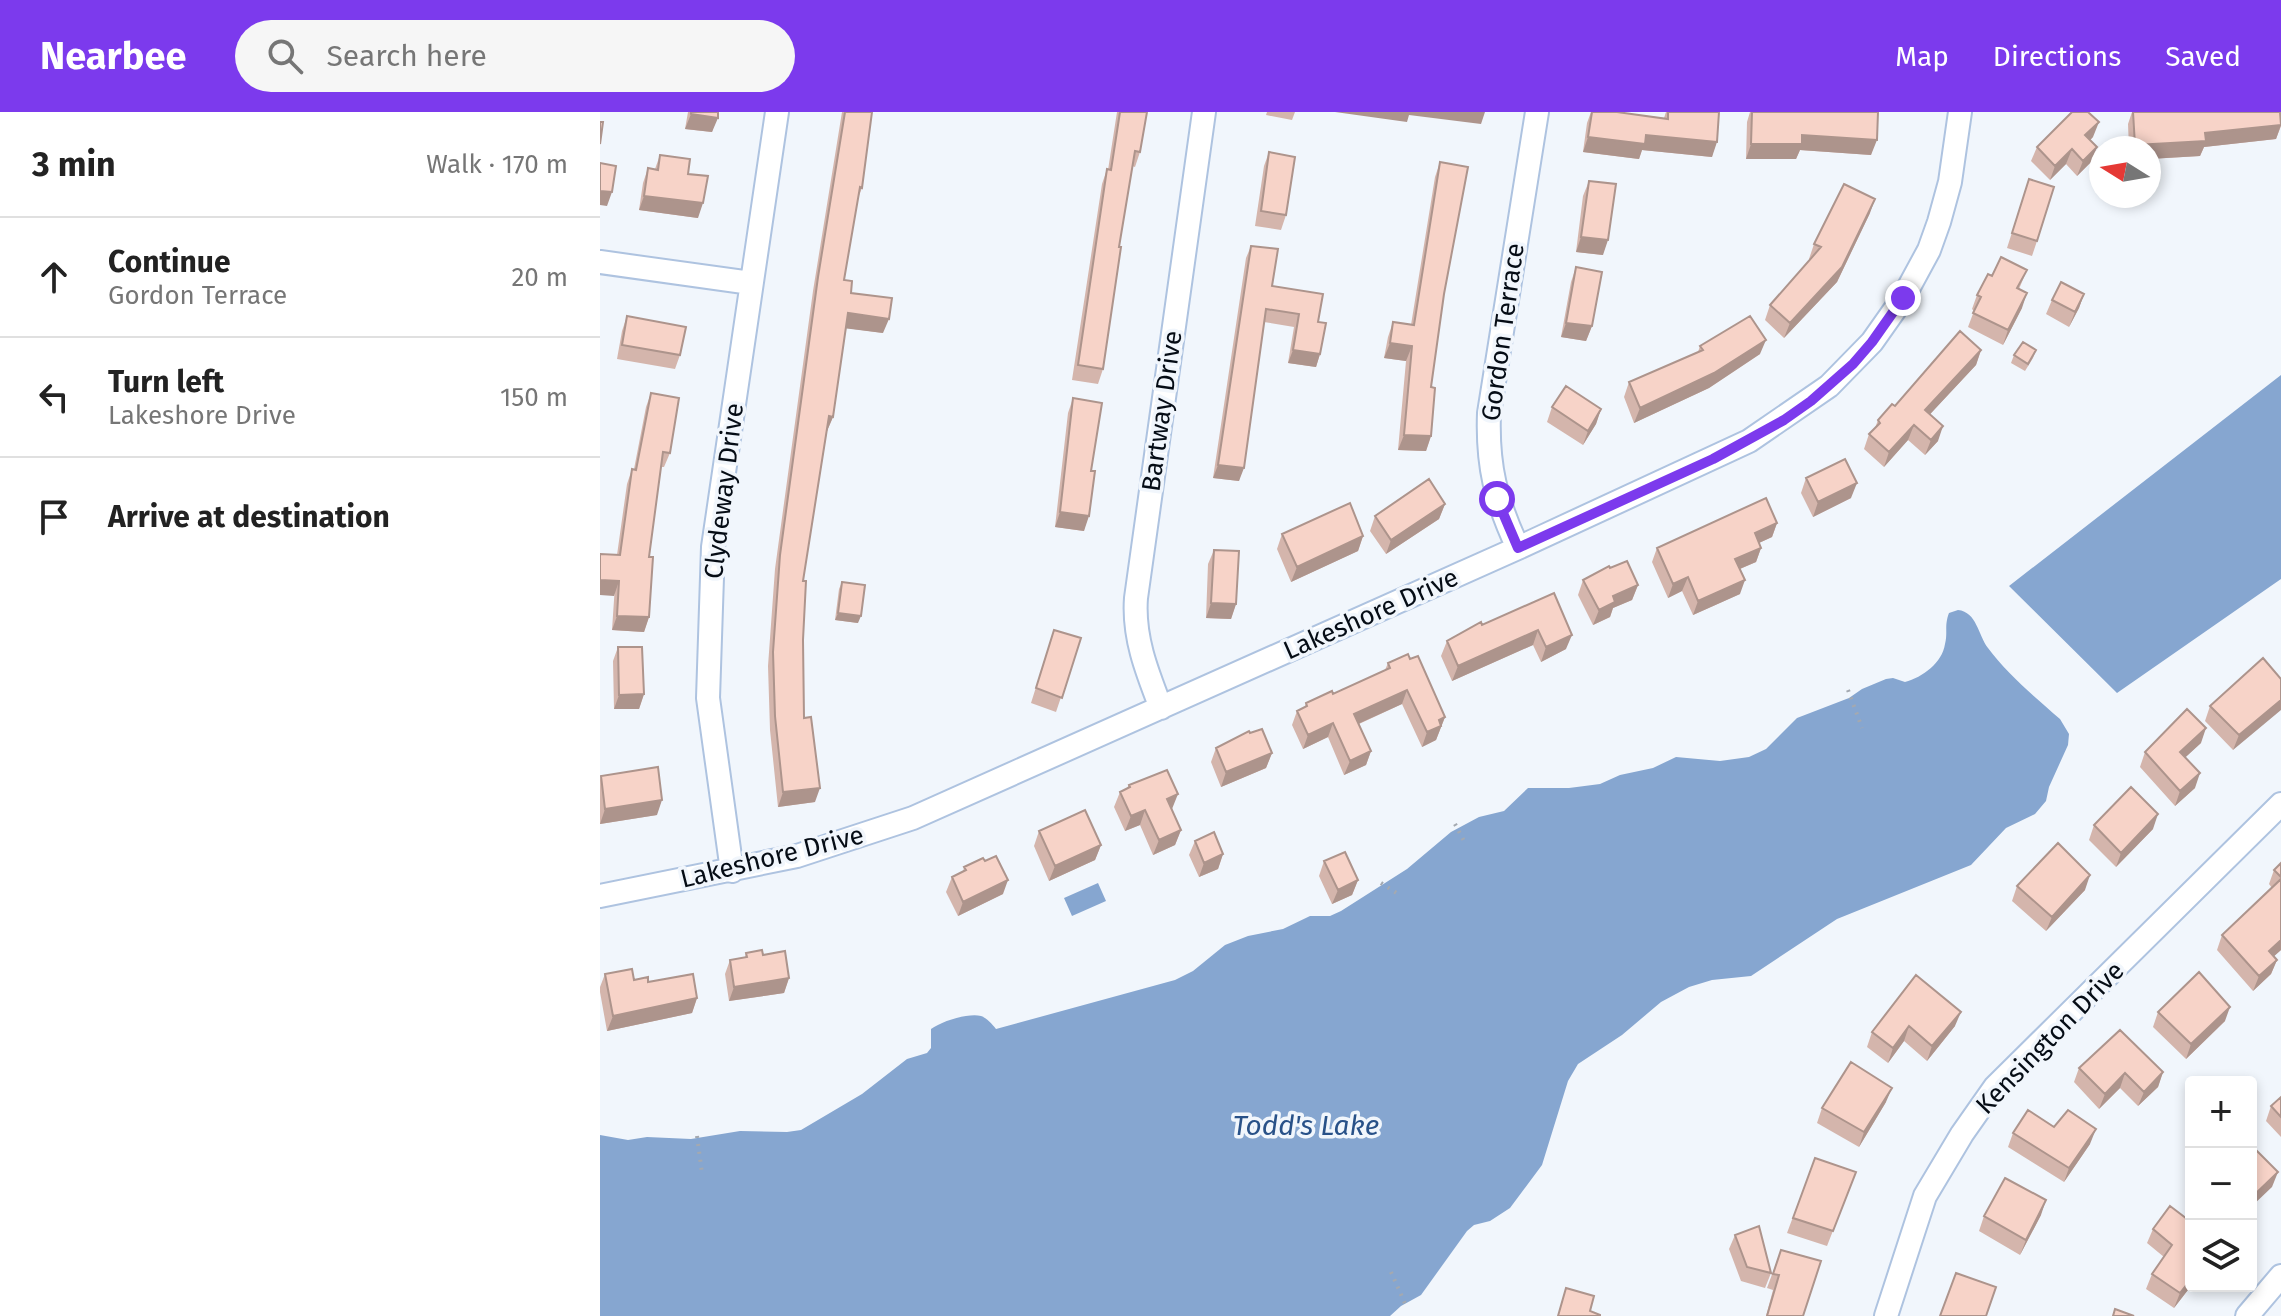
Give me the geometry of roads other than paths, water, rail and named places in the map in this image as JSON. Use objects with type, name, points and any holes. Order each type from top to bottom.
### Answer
[{"type":"street","name":"Clydeway Drive","points":[[732,871],[708,698],[713,562],[777,112]]},
{"type":"street","name":"Bartway Drive","points":[[1161,708],[1140,649],[1135,626],[1136,598],[1204,112]]},
{"type":"street","name":"Gordon Terrace","points":[[1518,548],[1505,520],[1492,478],[1489,413],[1537,112]]},
{"type":"street","name":"Lakeshore Drive","points":[[600,896],[732,871],[824,849],[913,818],[1518,548],[1749,441],[1811,401],[1853,364],[1893,314],[1929,250],[1950,182],[1960,112]]},
{"type":"street","points":[[600,262],[751,283]]},
{"type":"street","name":"Kensington Drive","points":[[1886,1316],[1925,1196],[1995,1087],[2281,804]]},
{"type":"street","points":[[2247,1316],[2281,1276]]},
{"type":"water","points":[[2281,375],[2281,579],[2117,693],[2009,586]]},
{"type":"water","name":"Todd's Lake","points":[[1958,610],[1969,615],[1996,658],[2060,719],[2069,734],[2068,745],[2046,801],[2035,814],[2006,828],[1971,865],[1837,919],[1751,976],[1712,980],[1689,987],[1661,1002],[1622,1035],[1578,1064],[1568,1081],[1542,1165],[1510,1208],[1467,1231],[1421,1295],[1390,1316],[600,1316],[600,1135],[628,1140],[647,1137],[691,1139],[740,1131],[801,1130],[862,1094],[907,1059],[927,1053],[931,1048],[931,1029],[942,1023],[976,1015],[985,1018],[996,1029],[1175,980],[1193,971],[1225,945],[1248,936],[1283,929],[1310,916],[1330,916],[1341,911],[1407,869],[1451,832],[1479,817],[1504,811],[1528,788],[1600,784],[1620,775],[1653,768],[1676,757],[1720,761],[1749,757],[1766,749],[1797,718],[1849,698],[1886,679],[1905,682],[1925,673],[1943,651],[1949,613]]},
{"type":"water","points":[[1098,883],[1106,901],[1072,916],[1064,898]]}]
